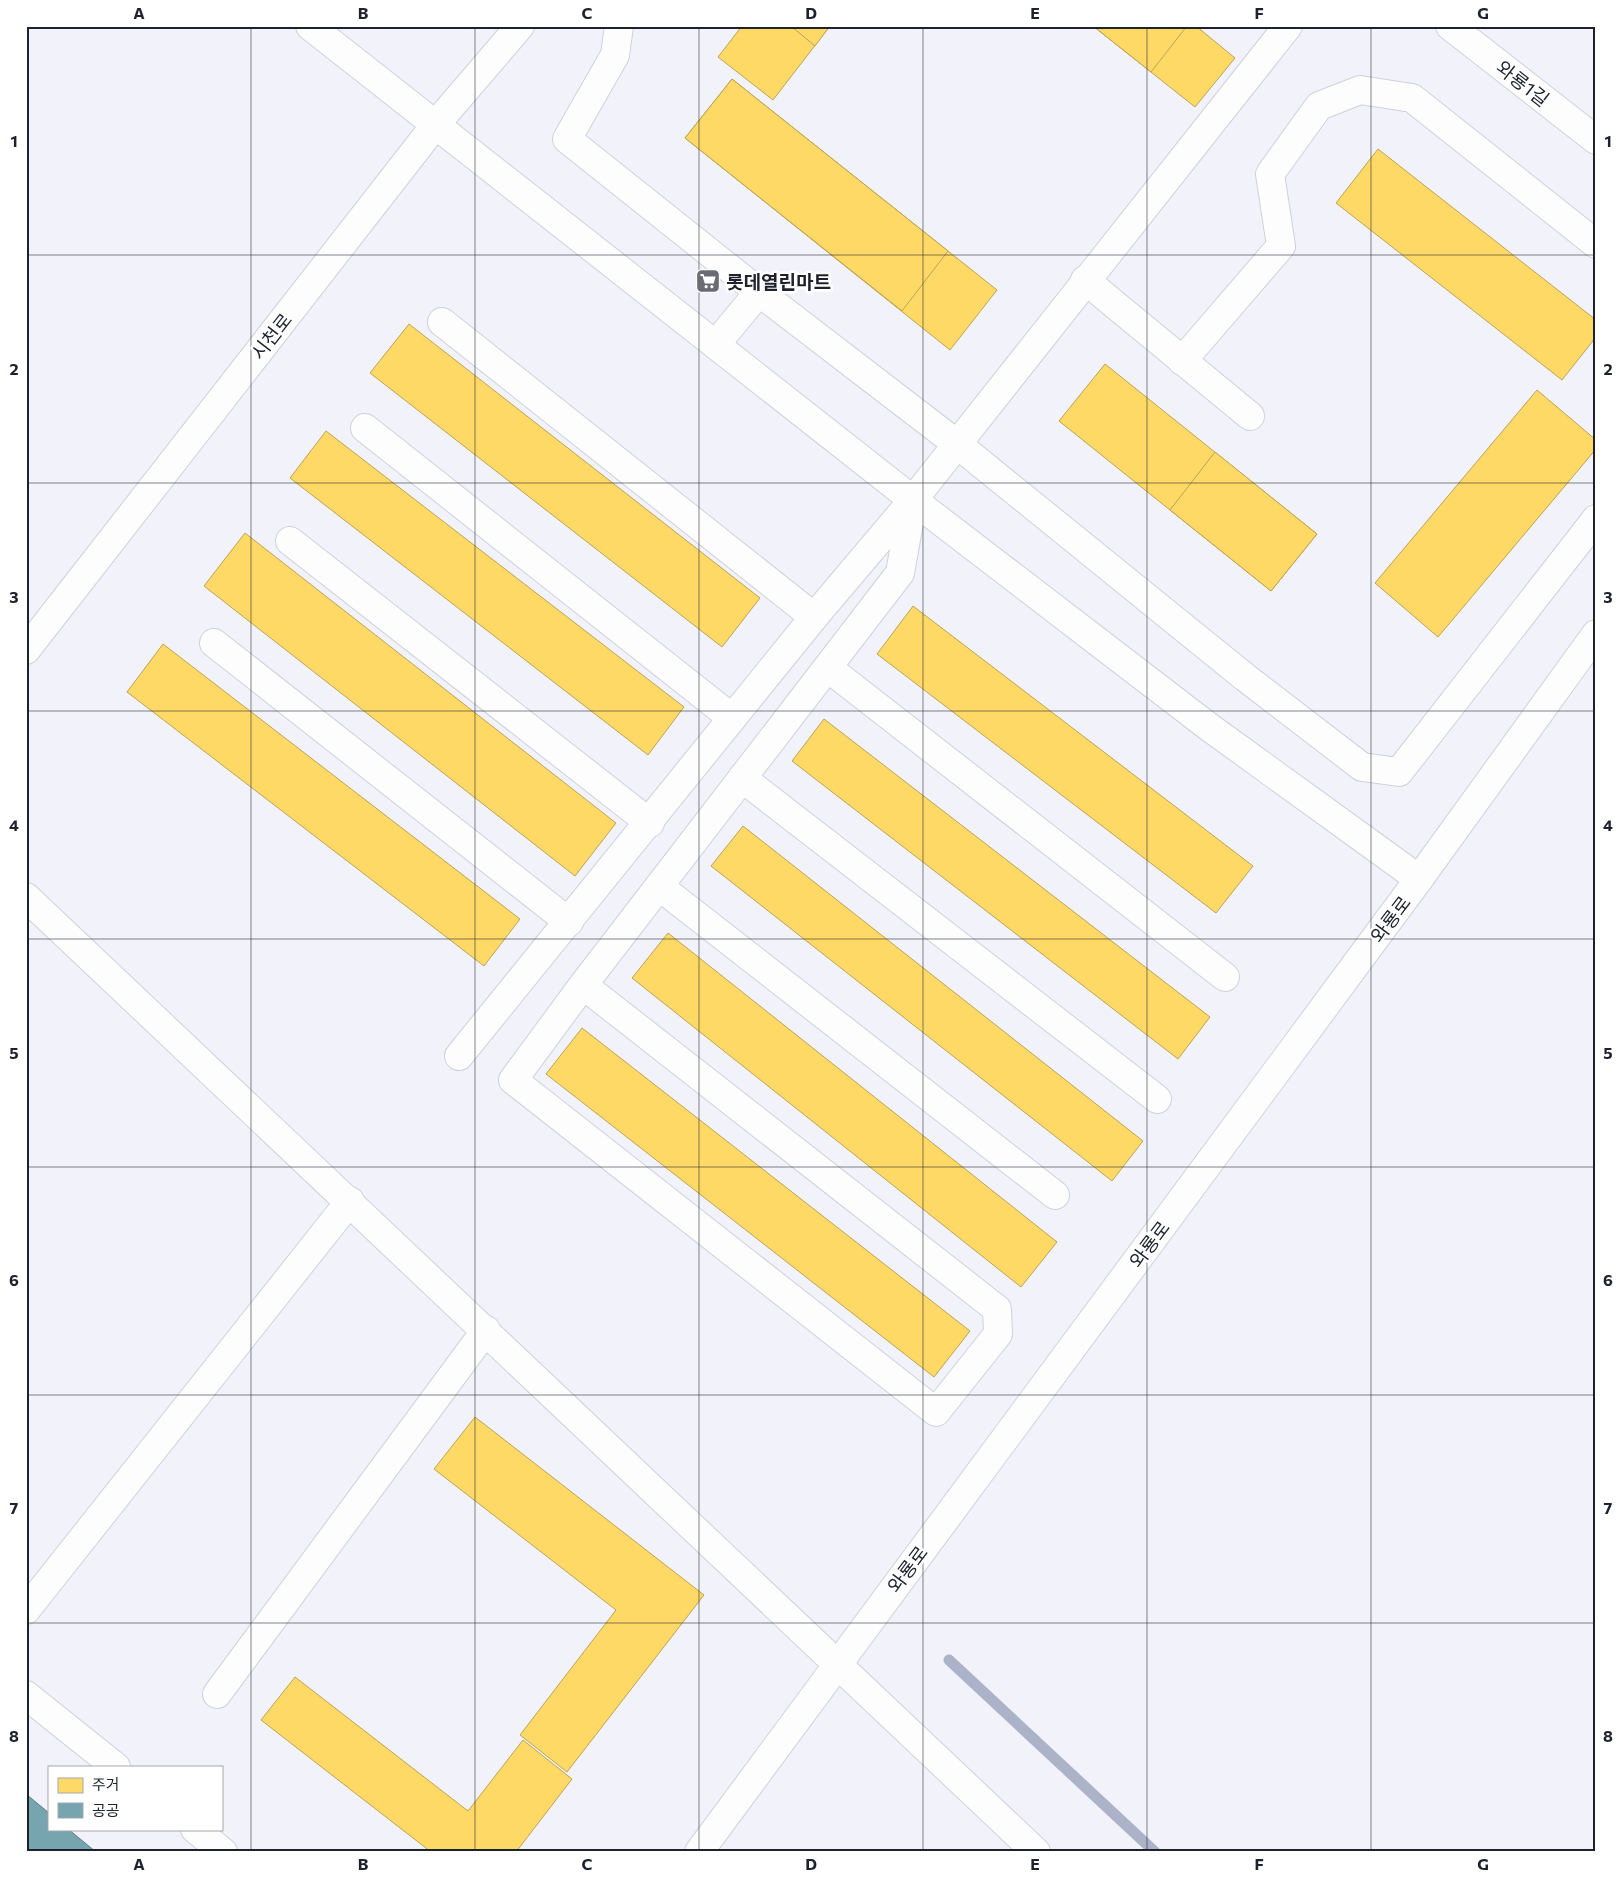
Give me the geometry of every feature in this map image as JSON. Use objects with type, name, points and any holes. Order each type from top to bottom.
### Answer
[{"type":"street","points":[[310,26],[913,500],[1209,727],[1419,879]]},
{"type":"street","name":"시천로","points":[[26,650],[436,124],[520,26]]},
{"type":"street","points":[[619,26],[615,55],[567,139],[759,292],[957,444],[1246,678],[1362,767],[1399,772],[1596,519]]},
{"type":"street","points":[[459,1056],[650,823],[814,617],[913,500],[1085,280],[1288,26]]},
{"type":"street","name":"와룡1길","points":[[1450,26],[1596,140]]},
{"type":"street","points":[[1182,360],[1281,246],[1270,174],[1319,106],[1360,90],[1412,98],[1596,244]]},
{"type":"street","points":[[1085,280],[1250,416]]},
{"type":"street","points":[[716,344],[759,292]]},
{"type":"street","points":[[442,322],[814,617]]},
{"type":"street","points":[[365,428],[732,718]]},
{"type":"street","points":[[583,986],[997,1309],[998,1334],[936,1412],[514,1080],[583,986],[900,573],[913,500]]},
{"type":"street","points":[[290,541],[650,823]]},
{"type":"street","name":"와룡로","points":[[699,1852],[1419,879],[1596,634]]},
{"type":"street","points":[[214,643],[569,922]]},
{"type":"street","points":[[828,668],[1225,977]]},
{"type":"street","points":[[742,778],[1157,1099]]},
{"type":"street","points":[[660,887],[1055,1195]]},
{"type":"street","points":[[26,897],[350,1201],[1036,1852]]},
{"type":"street","points":[[26,1610],[350,1201]]},
{"type":"street","points":[[217,1694],[486,1330]]},
{"type":"street","points":[[26,1695],[115,1766]]},
{"type":"street","points":[[196,1830],[223,1852]]},
{"type":"building: 주거","points":[[742,26],[830,26],[773,100],[718,57]]},
{"type":"building: 주거","points":[[791,26],[830,26],[815,46]]},
{"type":"building: 주거","points":[[1093,26],[1196,26],[1235,58],[1195,107]]},
{"type":"building: 주거","points":[[1093,26],[1187,26],[1151,72]]},
{"type":"building: 주거","points":[[732,79],[997,290],[950,350],[685,138]]},
{"type":"building: 주거","points":[[732,79],[948,251],[902,311],[685,138]]},
{"type":"building: 주거","points":[[1378,149],[1596,320],[1596,337],[1562,380],[1336,203]]},
{"type":"building: 주거","points":[[409,324],[760,598],[722,647],[370,373]]},
{"type":"building: 주거","points":[[1105,364],[1317,534],[1271,591],[1059,421]]},
{"type":"building: 주거","points":[[1537,390],[1596,440],[1596,449],[1438,637],[1375,583]]},
{"type":"building: 주거","points":[[326,431],[684,707],[648,755],[290,478]]},
{"type":"building: 주거","points":[[1215,452],[1317,534],[1271,591],[1170,510]]},
{"type":"building: 주거","points":[[245,533],[616,823],[575,876],[204,586]]},
{"type":"building: 주거","points":[[913,606],[1253,866],[1216,913],[877,654]]},
{"type":"building: 주거","points":[[163,644],[520,919],[484,966],[127,692]]},
{"type":"building: 주거","points":[[824,719],[1210,1017],[1178,1059],[792,761]]},
{"type":"building: 주거","points":[[743,826],[1143,1141],[1112,1181],[711,866]]},
{"type":"building: 주거","points":[[668,933],[1057,1242],[1021,1287],[632,978]]},
{"type":"building: 주거","points":[[582,1028],[970,1331],[934,1377],[546,1074]]},
{"type":"building: 주거","points":[[475,1417],[704,1595],[567,1772],[520,1735],[616,1610],[434,1469]]},
{"type":"building: 주거","points":[[295,1677],[468,1811],[523,1740],[572,1779],[516,1852],[431,1852],[261,1720]]},
{"type":"building: 공공","points":[[26,1794],[48,1812],[48,1830],[69,1830],[96,1852],[26,1852]]},
{"type":"waterway","points":[[949,1660],[1155,1852]]},
{"type":"place","name":"롯데열린마트","points":[[708,281]]}]
